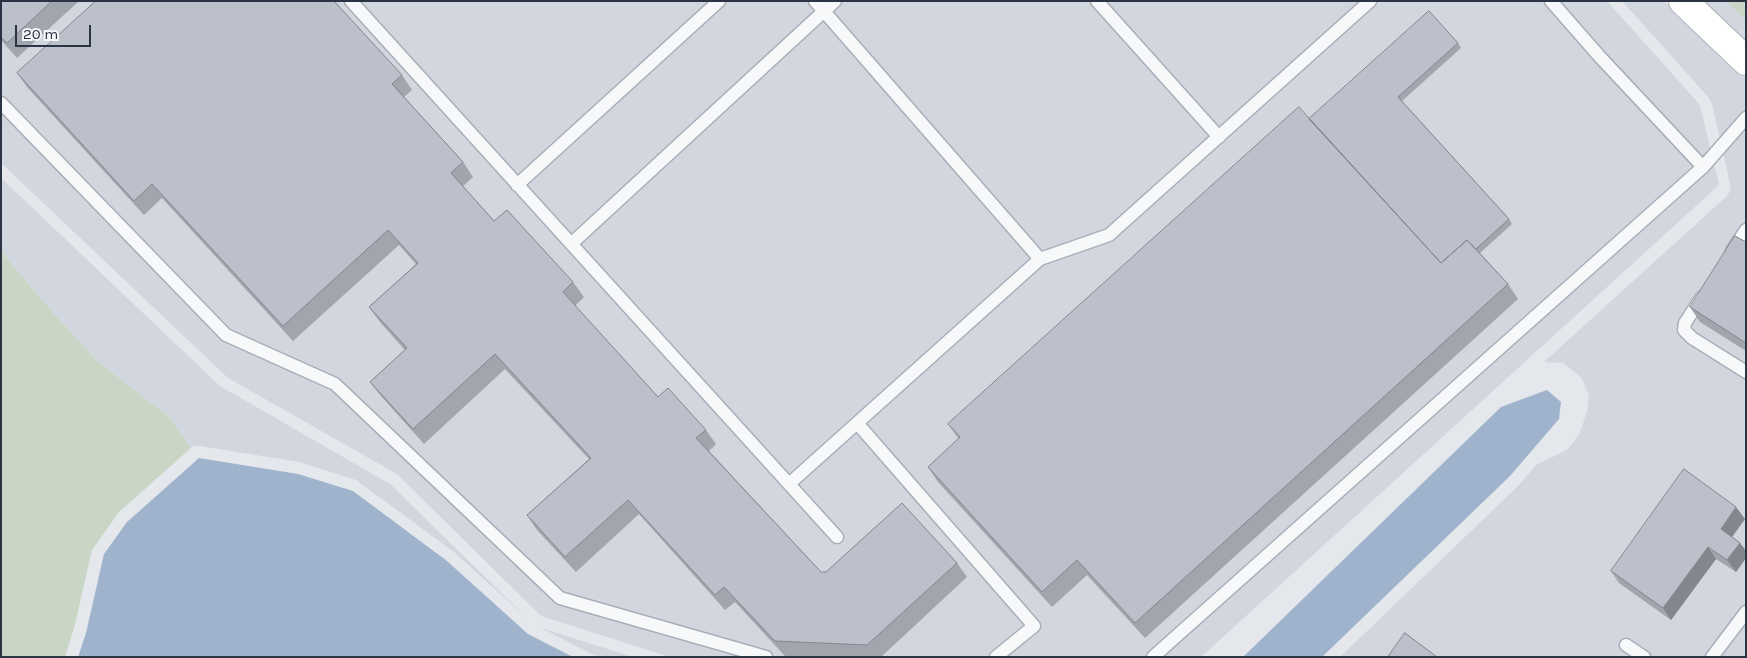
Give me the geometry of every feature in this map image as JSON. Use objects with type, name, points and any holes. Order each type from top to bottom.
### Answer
[{"type":"street","points":[[1683,1],[1746,61]]},
{"type":"lane","points":[[350,1],[837,537]]},
{"type":"lane","points":[[517,185],[719,1]]},
{"type":"lane","points":[[815,1],[1040,259]]},
{"type":"lane","points":[[571,244],[835,1]]},
{"type":"lane","points":[[1097,1],[1219,137]]},
{"type":"lane","points":[[789,484],[1040,259],[1109,235],[1370,1]]},
{"type":"lane","points":[[1551,1],[1600,57],[1703,167]]},
{"type":"lane","points":[[1,103],[226,335],[335,384],[560,598],[766,657]]},
{"type":"lane","points":[[1153,657],[1703,167],[1746,118]]},
{"type":"lane","points":[[1726,261],[1746,230]]},
{"type":"lane","points":[[1710,284],[1685,323],[1684,330],[1692,338],[1746,372]]},
{"type":"lane","points":[[857,423],[1034,626],[996,657]]},
{"type":"lane","points":[[1712,657],[1746,612]]},
{"type":"lane","points":[[1626,645],[1644,657]]},
{"type":"shaded area","points":[[1,1],[1607,1],[1700,105],[1719,185],[1201,657],[670,657],[541,616],[397,474],[228,378],[1,163]]},
{"type":"shaded area","points":[[1622,1],[1664,1],[1746,79],[1746,657],[1340,657],[1519,485],[1536,465],[1567,450],[1579,435],[1587,412],[1589,395],[1581,377],[1563,363],[1544,362],[1728,195],[1731,188],[1709,98]]},
{"type":"shaded area","points":[[1702,1],[1726,1],[1746,21],[1746,44]]},
{"type":"shaded area","points":[[1,178],[220,386],[390,484],[529,620],[454,552],[356,480],[299,462],[200,446],[193,446],[191,448],[169,417],[96,360],[1,251]]},
{"type":"shaded area","points":[[541,628],[633,657],[598,657]]},
{"type":"green space","points":[[1726,1],[1746,1],[1746,21]]},
{"type":"green space","points":[[1,251],[96,360],[169,417],[191,448],[119,512],[92,550],[74,628],[65,657],[1,657]]},
{"type":"water","points":[[1547,390],[1561,402],[1559,419],[1510,476],[1322,657],[1243,657],[1501,407]]},
{"type":"water","points":[[199,458],[298,474],[353,491],[447,561],[528,634],[573,657],[78,657],[86,633],[104,554],[127,522]]},
{"type":"building","points":[[1,1],[52,1],[7,43],[1,37]]},
{"type":"building","points":[[96,1],[334,1],[402,75],[392,84],[463,162],[451,173],[494,221],[507,210],[573,282],[563,292],[658,397],[668,388],[706,430],[696,438],[821,572],[826,572],[902,503],[957,563],[867,645],[775,641],[724,587],[715,595],[628,500],[565,557],[527,515],[591,458],[495,354],[413,429],[370,382],[407,348],[369,307],[418,263],[388,230],[283,326],[152,184],[134,201],[17,73]]},
{"type":"building","points":[[1429,11],[1458,43],[1398,97],[1509,219],[1476,249],[1467,240],[1441,263],[1309,119]]},
{"type":"building","points":[[1299,107],[1441,263],[1467,240],[1508,284],[1135,623],[1077,560],[1042,592],[928,467],[960,437],[948,424]]},
{"type":"building","points":[[1735,236],[1746,242],[1746,343],[1690,307]]},
{"type":"building","points":[[1684,469],[1736,507],[1721,529],[1740,543],[1727,560],[1708,547],[1663,608],[1611,571]]},
{"type":"building","points":[[1405,633],[1437,657],[1388,657]]}]
